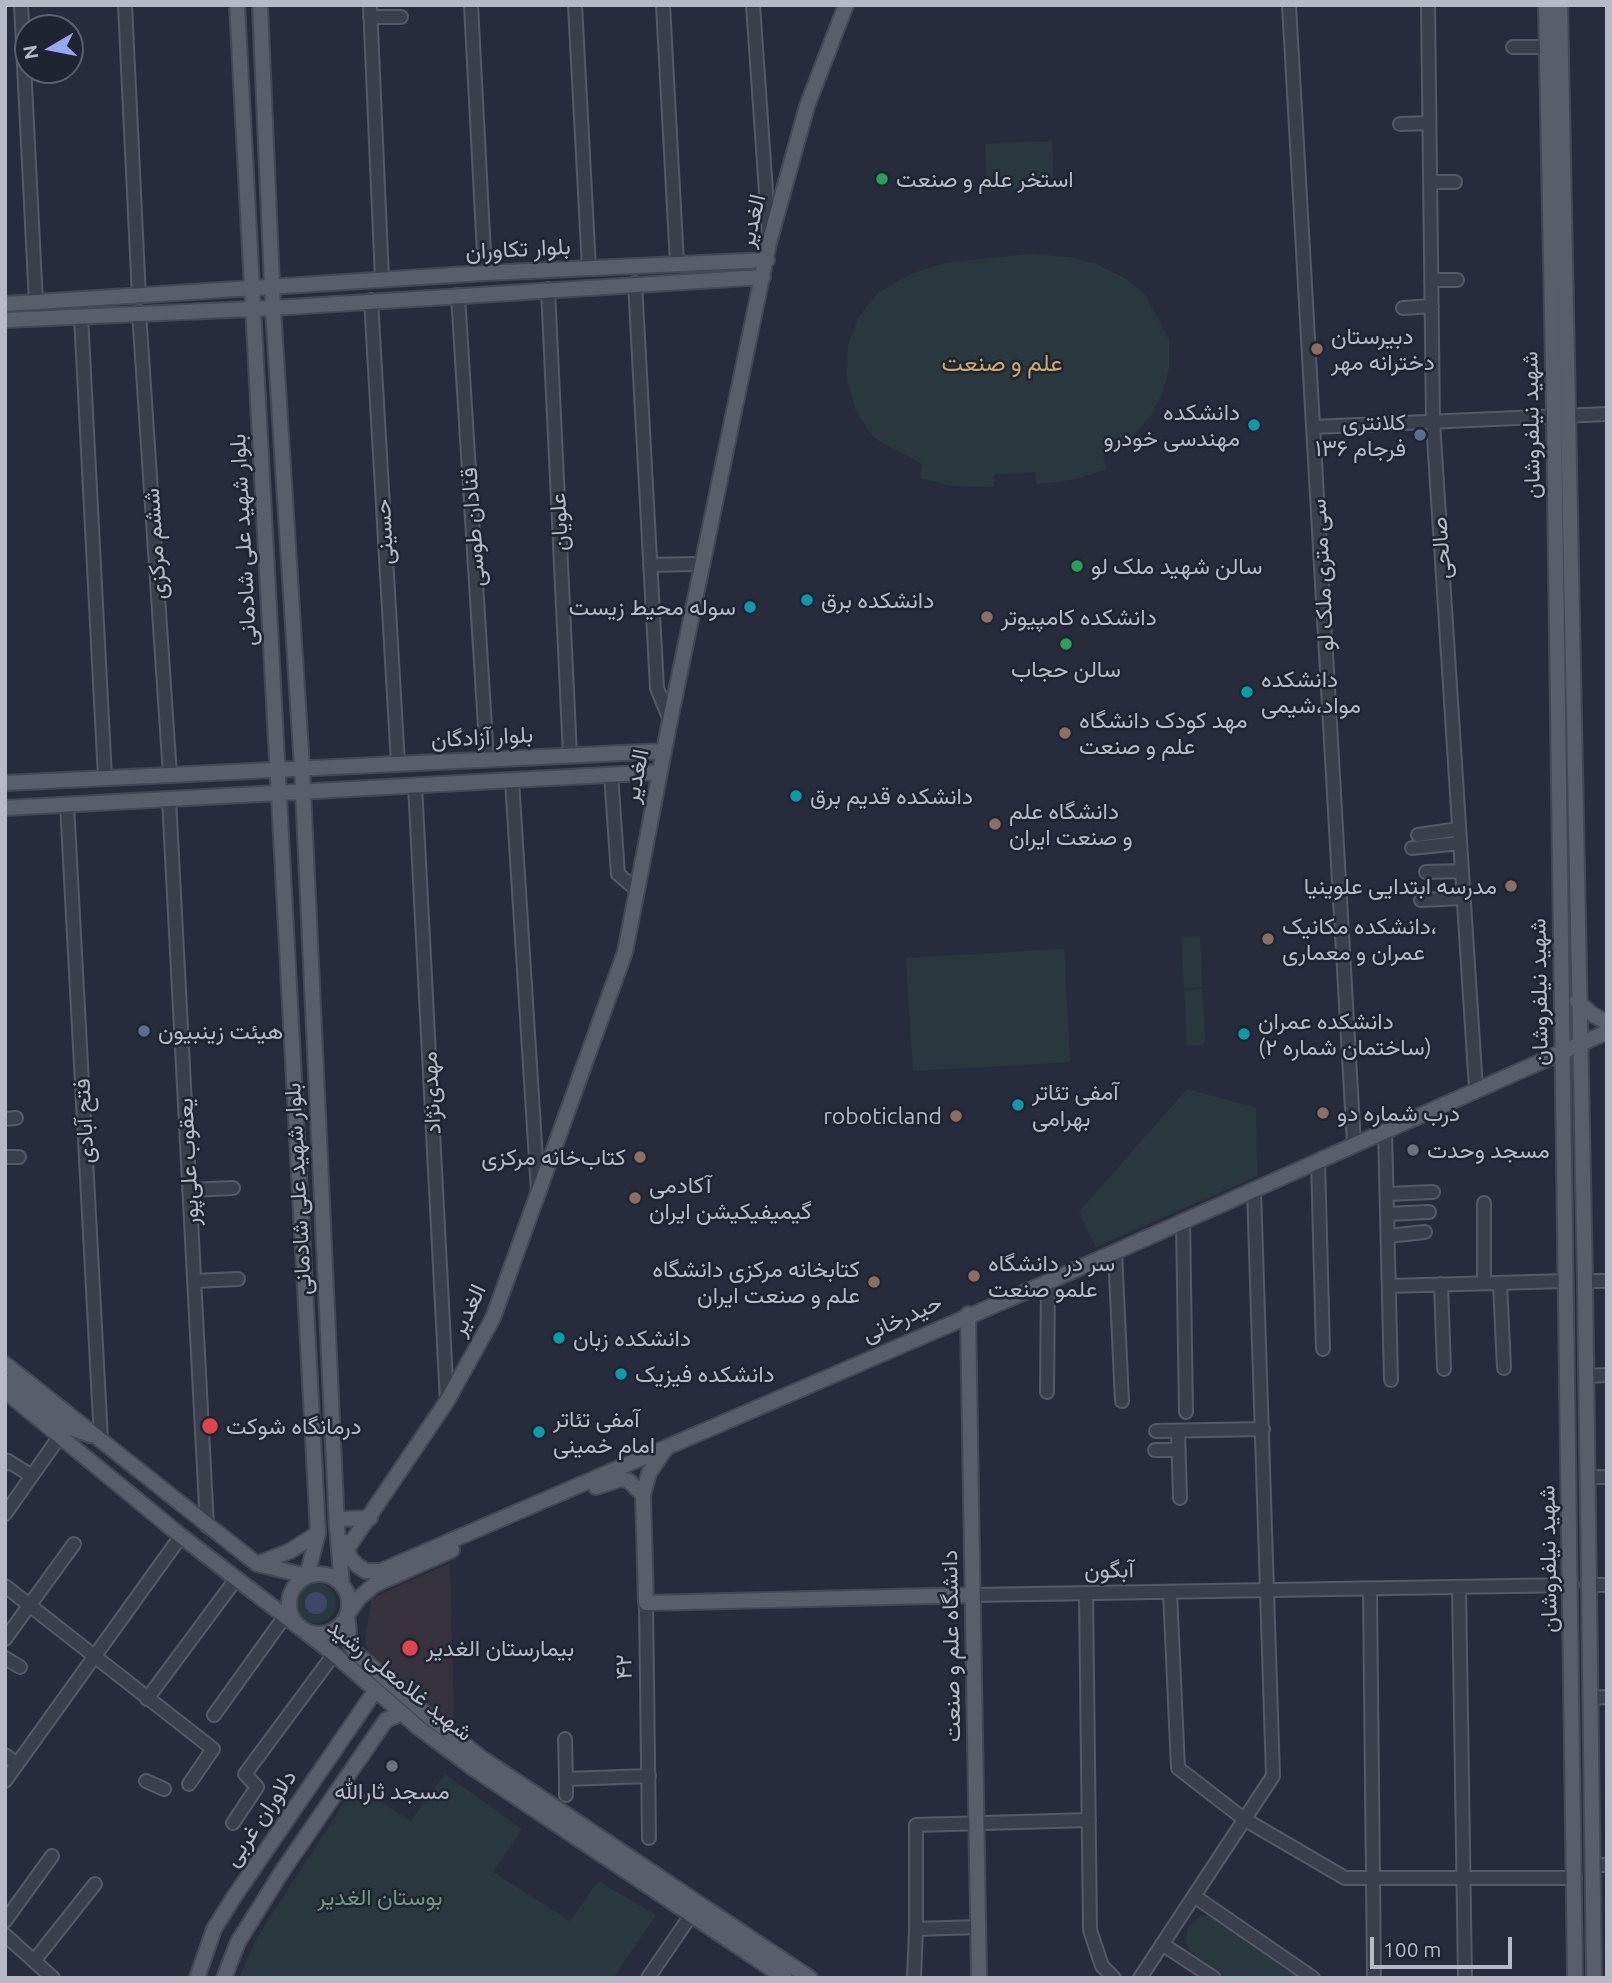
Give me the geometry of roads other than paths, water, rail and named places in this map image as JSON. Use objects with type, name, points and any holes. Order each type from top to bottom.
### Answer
[{"type":"main road","points":[[5,304],[252,290],[237,5]]},
{"type":"main road","points":[[260,5],[272,289]]},
{"type":"main road","name":"شهید نیلفروشان","points":[[1546,5],[1561,416],[1585,1281],[1590,1698],[1600,1865],[1594,1978]]},
{"type":"main road","name":"شهید نیلفروشان","points":[[1560,5],[1562,1051],[1572,1585],[1575,1978]]},
{"type":"main road","name":"الغدیر","points":[[343,1545],[370,1518],[447,1401],[493,1318],[625,952],[769,243],[807,106],[845,6]]},
{"type":"main road","name":"بلوار تکاوران","points":[[252,290],[382,279],[677,263],[765,267]]},
{"type":"main road","name":"بلوار تکاوران","points":[[253,309],[635,283],[765,267]]},
{"type":"main road","name":"بلوار شهید علی شادمانی","points":[[272,289],[302,768],[338,1512],[343,1545],[342,1585]]},
{"type":"main road","name":"بلوار شهید علی شادمانی","points":[[252,290],[317,1537],[306,1576]]},
{"type":"main road","points":[[5,320],[253,309]]},
{"type":"main road","name":"بلوار آزادگان","points":[[279,769],[664,751]]},
{"type":"main road","points":[[5,783],[279,769]]},
{"type":"main road","name":"بلوار آزادگان","points":[[280,792],[660,772]]},
{"type":"main road","points":[[5,807],[280,792]]},
{"type":"main road","points":[[1577,1001],[1607,1022]]},
{"type":"main road","points":[[1578,1044],[1607,1032]]},
{"type":"main road","name":"حیدرخانی","points":[[343,1545],[350,1558],[366,1572],[381,1571],[968,1314],[1048,1282],[1578,1044]]},
{"type":"main road","points":[[1566,1281],[1585,1281]]},
{"type":"main road","name":"دانشگاه علم و صنعت","points":[[968,1314],[979,1978]]},
{"type":"main road","points":[[5,1364],[257,1564],[306,1576],[330,1576],[342,1585],[349,1605],[347,1615]]},
{"type":"main road","points":[[5,1383],[14,1384],[68,1427],[101,1439]]},
{"type":"main road","name":"شهید غلامعلی رشید","points":[[5,1391],[181,1536],[334,1654],[375,1691],[473,1769],[785,1978]]},
{"type":"main road","points":[[306,1576],[294,1586],[289,1601],[291,1617],[301,1629],[309,1633],[327,1633],[336,1629],[359,1598],[374,1584],[610,1480],[629,1481],[643,1494],[649,1474],[668,1445]]},
{"type":"main road","name":"۴۲","points":[[643,1494],[646,1603]]},
{"type":"main road","points":[[338,1512],[370,1518]]},
{"type":"main road","points":[[257,1564],[290,1552],[317,1537],[327,1546],[343,1545]]},
{"type":"main road","points":[[944,1596],[960,1589],[972,1570]]},
{"type":"main road","points":[[1572,1585],[1588,1585]]},
{"type":"main road","name":"آبگون","points":[[646,1603],[973,1595]]},
{"type":"main road","name":"شهید غلامعلی رشید","points":[[347,1615],[350,1643],[355,1652],[425,1714],[480,1757],[810,1978]]},
{"type":"main road","name":"دلاوران غربی","points":[[197,1978],[214,1929],[375,1691]]},
{"type":"main road","points":[[224,1978],[238,1942],[283,1870],[386,1720],[402,1713]]},
{"type":"street","points":[[21,5],[36,303]]},
{"type":"street","points":[[125,5],[139,297]]},
{"type":"street","points":[[471,5],[485,273]]},
{"type":"street","points":[[575,5],[589,268]]},
{"type":"street","points":[[663,5],[677,263]]},
{"type":"street","points":[[753,5],[769,243]]},
{"type":"street","name":"سی متری ملک لو","points":[[1289,5],[1354,1144]]},
{"type":"street","name":"صالحی","points":[[1428,5],[1433,422],[1476,1090]]},
{"type":"street","points":[[382,279],[370,11],[401,17]]},
{"type":"street","points":[[1513,47],[1546,47]]},
{"type":"street","points":[[1401,124],[1429,123]]},
{"type":"street","points":[[1430,182],[1455,182]]},
{"type":"street","points":[[1431,280],[1457,280]]},
{"type":"street","points":[[635,283],[657,688],[670,720]]},
{"type":"street","name":"علویان","points":[[548,289],[570,755]]},
{"type":"street","name":"قنادان طوسی","points":[[458,295],[488,759]]},
{"type":"street","name":"حسینی","points":[[371,300],[398,764]]},
{"type":"street","points":[[1403,308],[1432,306]]},
{"type":"street","name":"ششم مرکزی","points":[[139,312],[170,775]]},
{"type":"street","points":[[80,316],[105,778]]},
{"type":"street","points":[[1313,427],[1607,414]]},
{"type":"street","points":[[650,565],[693,564]]},
{"type":"street","points":[[611,775],[618,874],[638,890]]},
{"type":"street","points":[[513,780],[538,1194]]},
{"type":"street","name":"مهدی‌نژاد","points":[[415,785],[447,1401]]},
{"type":"street","name":"یعقوب علی‌پور","points":[[169,799],[207,1526]]},
{"type":"street","name":"فتح آبادی","points":[[67,804],[101,1439]]},
{"type":"street","points":[[1418,835],[1459,830]]},
{"type":"street","points":[[1412,848],[1460,844]]},
{"type":"street","points":[[1426,872],[1462,870]]},
{"type":"street","points":[[1421,900],[1463,898]]},
{"type":"street","points":[[1385,1130],[1391,1380]]},
{"type":"street","points":[[5,1157],[19,1157]]},
{"type":"street","points":[[1318,1161],[1323,1349]]},
{"type":"street","points":[[189,1191],[233,1188]]},
{"type":"street","points":[[1140,1978],[1273,1776],[1254,1190]]},
{"type":"street","points":[[1387,1194],[1433,1192]]},
{"type":"street","points":[[1484,1203],[1484,1283]]},
{"type":"street","points":[[1387,1214],[1429,1212]]},
{"type":"street","points":[[1183,1221],[1186,1412]]},
{"type":"street","points":[[1388,1236],[1425,1232]]},
{"type":"street","points":[[1115,1252],[1122,1401]]},
{"type":"street","points":[[194,1281],[238,1279]]},
{"type":"street","points":[[1389,1286],[1566,1281]]},
{"type":"street","points":[[1585,1281],[1607,1281]]},
{"type":"street","points":[[1047,1392],[1048,1282]]},
{"type":"street","points":[[1500,1283],[1504,1368]]},
{"type":"street","points":[[1441,1284],[1444,1369]]},
{"type":"street","points":[[1586,1376],[1607,1375]]},
{"type":"street","points":[[1156,1431],[1263,1429]]},
{"type":"street","points":[[1178,1431],[1180,1498]]},
{"type":"street","points":[[5,1514],[60,1436]]},
{"type":"street","points":[[1155,1450],[1178,1450]]},
{"type":"street","points":[[5,1464],[8,1461],[32,1476]]},
{"type":"street","points":[[1587,1477],[1607,1477]]},
{"type":"street","points":[[5,1781],[181,1536]]},
{"type":"street","points":[[5,1639],[74,1544]]},
{"type":"street","points":[[147,1699],[236,1578]]},
{"type":"street","name":"آبگون","points":[[973,1595],[1572,1585]]},
{"type":"street","points":[[1588,1585],[1607,1585]]},
{"type":"street","points":[[5,1586],[213,1749],[189,1784]]},
{"type":"street","points":[[1459,1587],[1465,1978]]},
{"type":"street","points":[[1370,1588],[1374,1978]]},
{"type":"street","points":[[1170,1592],[1178,1768],[1244,1819],[1345,1878],[1574,1878]]},
{"type":"street","points":[[1086,1593],[1090,1930],[1102,1966],[1114,1978]]},
{"type":"street","name":"۴۲","points":[[646,1603],[649,1838]]},
{"type":"street","points":[[214,1715],[285,1616]]},
{"type":"street","points":[[233,1823],[257,1787],[245,1774],[334,1654]]},
{"type":"street","points":[[5,1658],[20,1667]]},
{"type":"street","points":[[1590,1698],[1607,1697]]},
{"type":"street","points":[[565,1739],[566,1795]]},
{"type":"street","points":[[5,1755],[18,1764]]},
{"type":"street","points":[[566,1779],[649,1776]]},
{"type":"street","points":[[146,1781],[164,1789]]},
{"type":"street","points":[[914,1978],[916,1825],[1089,1820]]},
{"type":"street","points":[[5,1922],[52,1856]]},
{"type":"street","points":[[34,1961],[95,1884]]},
{"type":"street","points":[[1194,1896],[1312,1978]]},
{"type":"street","points":[[648,1978],[691,1915]]},
{"type":"street","points":[[916,1929],[978,1927]]},
{"type":"street","points":[[5,1935],[53,1978]]},
{"type":"street","points":[[1162,1944],[1214,1978]]},
{"type":"water","points":[[316,1592],[324,1595],[327,1603],[324,1611],[316,1614],[308,1611],[305,1603],[308,1595]]},
{"type":"place","name":"استخر علم و صنعت","points":[[882,179]]},
{"type":"place","name":"دبیرستان دخترانه مهر","points":[[1317,349]]},
{"type":"place","name":"دانشکده مهندسی خودرو","points":[[1254,425]]},
{"type":"place","name":"کلانتری ۱۳۶ فرجام","points":[[1420,435]]},
{"type":"place","name":"سالن شهید ملک لو","points":[[1077,566]]},
{"type":"place","name":"دانشکده برق","points":[[807,600]]},
{"type":"place","name":"سوله محیط زیست","points":[[750,607]]},
{"type":"place","name":"دانشکده کامپیوتر","points":[[987,617]]},
{"type":"place","name":"سالن حجاب","points":[[1066,644]]},
{"type":"place","name":"دانشکده مواد،شیمی","points":[[1247,692]]},
{"type":"place","name":"مهد کودک دانشگاه علم و صنعت","points":[[1065,733]]},
{"type":"place","name":"دانشکده قدیم برق","points":[[796,796]]},
{"type":"place","name":"دانشگاه علم و صنعت ایران","points":[[995,824]]},
{"type":"place","name":"مدرسه ابتدایی علوینیا","points":[[1511,886]]},
{"type":"place","name":"دانشکده مکانیک، عمران و معماری","points":[[1268,939]]},
{"type":"place","name":"هیئت زینبیون","points":[[144,1031]]},
{"type":"place","name":"دانشکده عمران (ساختمان شماره ۲)","points":[[1244,1034]]},
{"type":"place","name":"آمفی تئاتر بهرامی","points":[[1018,1105]]},
{"type":"place","name":"درب شماره دو","points":[[1323,1113]]},
{"type":"place","name":"roboticland","points":[[956,1116]]},
{"type":"place","name":"مسجد وحدت","points":[[1413,1150]]},
{"type":"place","name":"کتاب‌خانه مرکزی","points":[[640,1157]]},
{"type":"place","name":"آکادمی گیمیفیکیشن ایران","points":[[635,1198]]},
{"type":"place","name":"سر در دانشگاه علمو صنعت","points":[[974,1276]]},
{"type":"place","name":"کتابخانه مرکزی دانشگاه علم و صنعت ایران","points":[[874,1282]]},
{"type":"place","name":"دانشکده زبان","points":[[559,1338]]},
{"type":"place","name":"دانشکده فیزیک","points":[[621,1374]]},
{"type":"place","name":"درمانگاه شوکت","points":[[210,1426]]},
{"type":"place","name":"آمفی تئاتر امام خمینی","points":[[539,1432]]},
{"type":"place","name":"بیمارستان الغدیر","points":[[410,1648]]},
{"type":"place","name":"مسجد ثارالله","points":[[392,1766]]},
{"type":"district","name":"علم و صنعت","points":[[1002,363]]},
{"type":"park label","name":"بوستان الغدیر","points":[[380,1897]]}]
